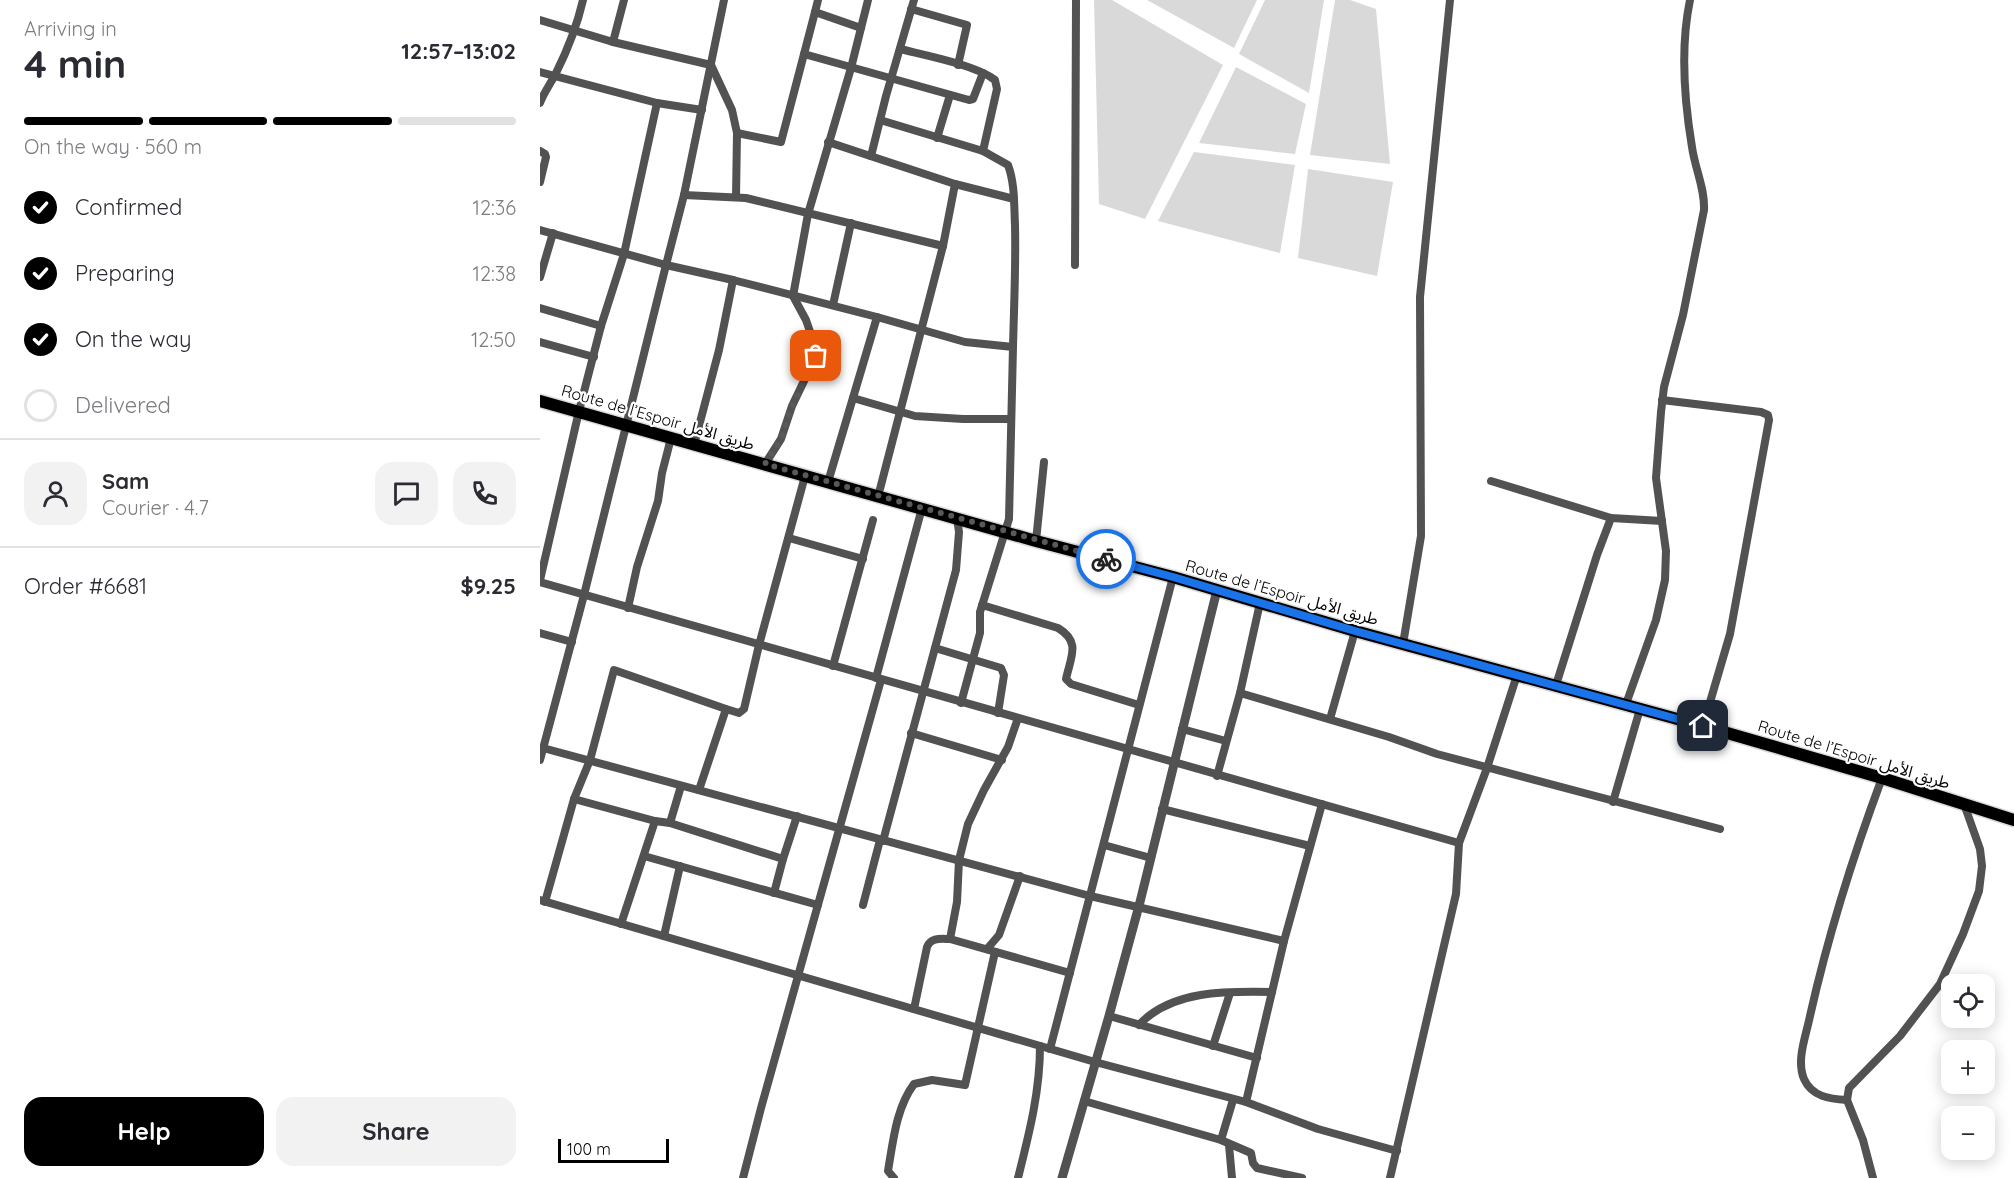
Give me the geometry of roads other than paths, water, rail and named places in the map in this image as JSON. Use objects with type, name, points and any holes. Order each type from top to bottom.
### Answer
[{"type":"highway","name":"Route de l’Espoir طريق الأمل","points":[[540,400],[1036,541],[1173,577],[1355,631],[1626,704],[1882,778],[2014,820]]},
{"type":"street","points":[[540,103],[576,29],[583,0]]},
{"type":"street","points":[[613,42],[624,0]]},
{"type":"street","points":[[540,760],[543,734],[572,642],[684,195],[724,0]]},
{"type":"street","points":[[737,133],[781,142],[818,0]]},
{"type":"street","points":[[765,464],[781,439],[792,406],[816,356],[806,320],[793,296],[808,214],[851,68],[868,0]]},
{"type":"street","points":[[871,156],[914,0]]},
{"type":"street","points":[[1075,265],[1076,0]]},
{"type":"street","points":[[1403,644],[1421,536],[1420,297],[1450,0]]},
{"type":"street","points":[[1626,704],[1647,649],[1662,599],[1666,569],[1656,478],[1662,400],[1683,315],[1704,210],[1704,198],[1692,149],[1686,106],[1684,55],[1690,0]]},
{"type":"street","points":[[911,9],[967,25],[958,65]]},
{"type":"street","points":[[815,12],[861,28]]},
{"type":"street","points":[[540,20],[613,42],[711,65]]},
{"type":"street","points":[[900,49],[991,77],[997,85],[983,151]]},
{"type":"street","points":[[804,54],[972,100],[983,74]]},
{"type":"street","points":[[711,65],[732,110],[737,133],[736,196]]},
{"type":"street","points":[[540,72],[657,103],[702,110]]},
{"type":"street","points":[[937,138],[950,95]]},
{"type":"street","points":[[657,103],[624,254],[601,326],[579,411],[558,508],[544,538],[540,581],[1217,776],[1459,843]]},
{"type":"street","points":[[880,120],[983,151],[1008,165],[1012,175],[1016,271],[1009,511],[1006,532],[979,616],[980,633],[961,703]]},
{"type":"street","points":[[828,142],[955,184],[1014,199]]},
{"type":"street","points":[[540,152],[546,157],[540,182]]},
{"type":"street","points":[[880,489],[943,246],[955,184]]},
{"type":"street","points":[[684,195],[736,196],[943,246]]},
{"type":"street","points":[[833,305],[851,223]]},
{"type":"street","points":[[540,230],[666,266],[833,305],[965,342],[1013,346]]},
{"type":"street","points":[[540,277],[553,233]]},
{"type":"street","points":[[694,444],[719,350],[733,280]]},
{"type":"street","points":[[540,308],[601,326]]},
{"type":"street","points":[[828,482],[876,317]]},
{"type":"street","points":[[540,342],[594,357]]},
{"type":"street","points":[[853,398],[901,413],[963,419],[1011,419]]},
{"type":"street","points":[[1662,400],[1761,412],[1768,415],[1769,420],[1730,634],[1703,726]]},
{"type":"street","points":[[628,608],[637,567],[658,501],[671,438]]},
{"type":"street","points":[[1036,541],[1044,462]]},
{"type":"street","points":[[805,476],[744,709],[739,712],[726,709],[614,670],[590,760],[574,799],[543,901],[1095,1062],[1246,1102],[1318,1129],[1396,1150]]},
{"type":"street","points":[[1491,482],[1611,518],[1662,521]]},
{"type":"street","points":[[743,1178],[839,829],[922,508]]},
{"type":"street","points":[[863,905],[956,570],[959,532],[957,518]]},
{"type":"street","points":[[1556,685],[1611,518]]},
{"type":"street","points":[[833,666],[873,520]]},
{"type":"street","points":[[789,538],[863,559]]},
{"type":"street","points":[[1050,1049],[1173,577]]},
{"type":"street","points":[[1062,1178],[1109,1016],[1151,858],[1217,590]]},
{"type":"street","points":[[1217,776],[1240,693],[1260,603]]},
{"type":"street","points":[[982,605],[1058,628],[1069,635],[1073,643],[1066,679],[1071,684],[1139,705]]},
{"type":"street","points":[[1330,719],[1355,631]]},
{"type":"street","points":[[540,633],[572,642]]},
{"type":"street","points":[[935,648],[1001,668],[1004,675],[998,712]]},
{"type":"street","points":[[1390,1178],[1456,894],[1459,843],[1487,768],[1517,675]]},
{"type":"street","points":[[1240,693],[1437,754],[1720,829]]},
{"type":"street","points":[[699,790],[726,709]]},
{"type":"street","points":[[1613,802],[1640,709]]},
{"type":"street","points":[[950,939],[957,902],[959,860],[968,824],[984,790],[1002,760],[1018,718]]},
{"type":"street","points":[[1182,729],[1226,741]]},
{"type":"street","points":[[911,733],[1002,760]]},
{"type":"street","points":[[543,748],[1090,896],[1284,941]]},
{"type":"street","points":[[1847,1100],[1826,1098],[1811,1090],[1802,1072],[1801,1058],[1817,986],[1843,892],[1882,778]]},
{"type":"street","points":[[670,823],[681,786]]},
{"type":"street","points":[[574,799],[670,823],[783,859]]},
{"type":"street","points":[[1246,1102],[1284,941],[1322,804]]},
{"type":"street","points":[[1874,1178],[1863,1140],[1847,1100],[1849,1088],[1900,1036],[1940,984],[1963,934],[1979,891],[1982,866],[1980,849],[1964,804]]},
{"type":"street","points":[[1162,809],[1310,846]]},
{"type":"street","points":[[774,893],[796,816]]},
{"type":"street","points":[[621,924],[655,821]]},
{"type":"street","points":[[1104,845],[1151,858]]},
{"type":"street","points":[[644,856],[818,905]]},
{"type":"street","points":[[664,936],[680,866]]},
{"type":"street","points":[[894,1178],[888,1171],[900,1111],[914,1084],[932,1080],[965,1085],[991,951],[1020,876]]},
{"type":"street","points":[[914,1009],[929,942],[936,939],[950,939],[1070,973]]},
{"type":"street","points":[[1139,1025],[1153,1011],[1169,1003],[1230,993],[1272,993]]},
{"type":"street","points":[[1213,1046],[1230,993]]},
{"type":"street","points":[[1109,1016],[1257,1058]]},
{"type":"street","points":[[1018,1178],[1034,1117],[1040,1046]]},
{"type":"street","points":[[1221,1140],[1233,1100]]},
{"type":"street","points":[[1084,1101],[1221,1140],[1251,1153],[1253,1163],[1257,1167],[1302,1178]]},
{"type":"street","points":[[1229,1145],[1232,1178]]}]
